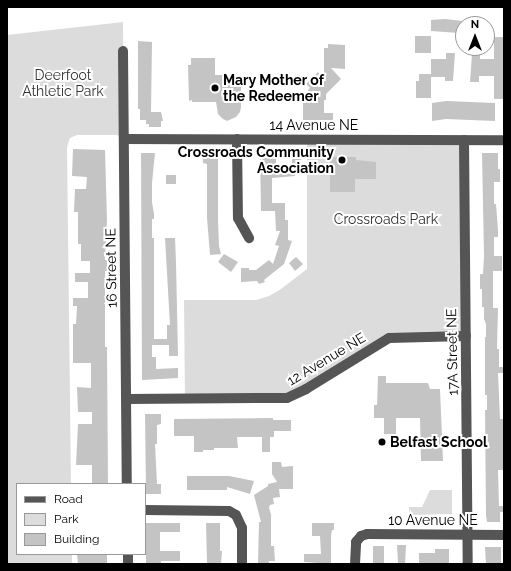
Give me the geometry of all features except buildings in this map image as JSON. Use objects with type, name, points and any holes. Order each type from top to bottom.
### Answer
[{"type":"street","name":"16 Street NE","points":[[123,51],[127,483]]},
{"type":"street","name":"14 Avenue NE","points":[[124,139],[504,140]]},
{"type":"street","points":[[237,139],[238,218],[249,238]]},
{"type":"street","name":"17A Street NE","points":[[464,140],[468,564]]},
{"type":"street","name":"12 Avenue NE","points":[[127,399],[287,398],[306,389],[389,338],[466,336]]},
{"type":"street","points":[[146,510],[229,511],[236,515],[242,528],[242,564]]},
{"type":"street","name":"10 Avenue NE","points":[[355,564],[355,546],[361,536],[373,534],[504,535]]},
{"type":"green space","name":"Deerfoot Athletic Park","points":[[123,22],[124,139],[117,135],[77,135],[70,138],[67,147],[71,483],[16,483],[16,555],[72,555],[72,564],[7,564],[7,35]]},
{"type":"green space","name":"Crossroads Park","points":[[307,139],[464,140],[466,336],[398,337],[295,396],[185,400],[184,300],[256,300],[269,296],[281,289],[307,269]]},
{"type":"green space","points":[[430,490],[452,490],[452,514],[409,515],[409,507],[422,507]]},
{"type":"place","name":"Mary Mother of the Redeemer","points":[[215,88]]},
{"type":"place","name":"Crossroads Community Association","points":[[342,160]]},
{"type":"place","name":"Belfast School","points":[[382,442]]}]
